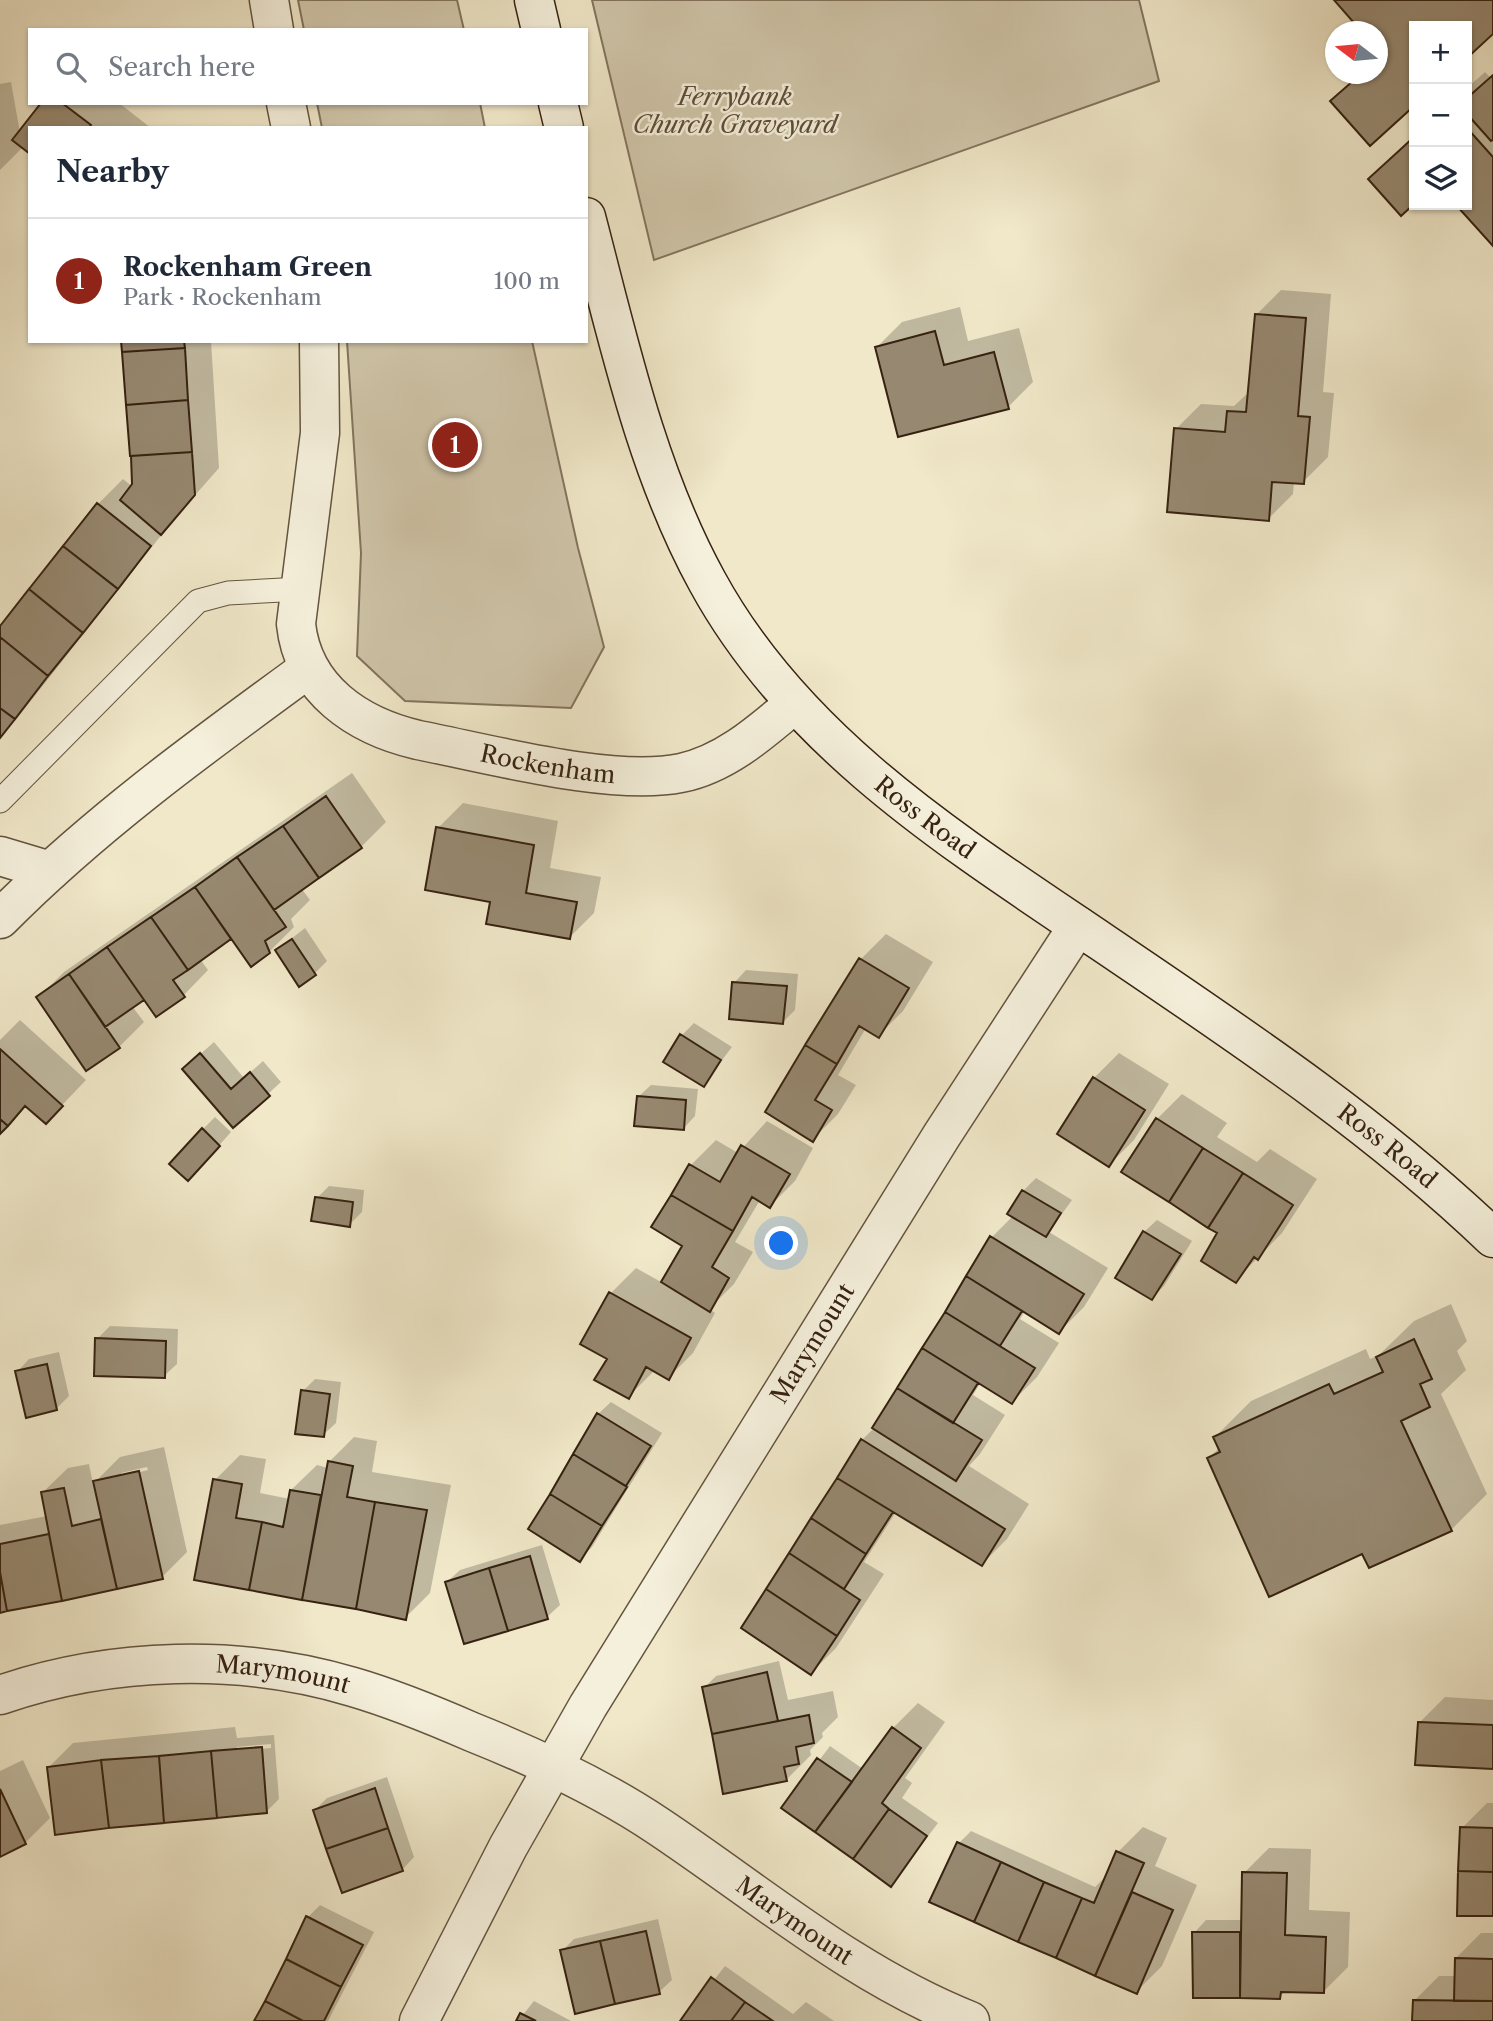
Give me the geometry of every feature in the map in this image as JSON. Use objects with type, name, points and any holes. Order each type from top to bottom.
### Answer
[{"type":"street","points":[[269,0],[274,28]]},
{"type":"street","points":[[534,0],[541,28]]},
{"type":"street","points":[[286,105],[291,126]]},
{"type":"street","points":[[558,105],[564,126]]},
{"type":"street","name":"Ross Road","points":[[588,224],[635,398],[666,488],[695,558],[735,626],[794,704],[901,802],[1310,1084],[1423,1174],[1493,1238]]},
{"type":"street","name":"Rockenham","points":[[319,343],[320,433],[296,624],[302,653],[309,668],[324,688],[355,716],[393,734],[561,767],[632,776],[682,773],[709,764],[762,731],[794,704]]},
{"type":"street","points":[[0,919],[50,871],[139,797],[309,668]]},
{"type":"street","points":[[0,856],[50,871]]},
{"type":"street","name":"Marymount","points":[[419,2021],[553,1766],[630,1637],[942,1135],[1078,926]]},
{"type":"street","name":"Marymount","points":[[0,1695],[58,1678],[127,1667],[199,1665],[276,1670],[351,1686],[385,1697],[553,1766],[658,1826],[797,1925],[867,1969],[970,2021]]},
{"type":"lane","points":[[0,801],[198,601],[228,593],[300,589]]},
{"type":"green space","points":[[298,0],[457,0],[464,28],[304,28]]},
{"type":"green space","name":"Ferrybank Church Graveyard","points":[[592,0],[1139,0],[1159,81],[654,260]]},
{"type":"green space","points":[[317,105],[480,105],[485,126],[322,126]]},
{"type":"green space","points":[[347,343],[532,343],[578,548],[604,647],[571,708],[405,701],[357,656],[361,553]]},
{"type":"building","points":[[1334,0],[1493,0],[1493,34],[1472,53],[1472,21],[1409,21],[1409,111],[1370,146],[1330,101],[1350,84],[1388,84],[1388,21],[1352,21]]},
{"type":"building","points":[[1493,75],[1491,141],[1472,120],[1472,94]]},
{"type":"building","points":[[39,105],[65,105],[91,125],[28,126],[28,152],[12,140]]},
{"type":"building","points":[[1472,134],[1493,157],[1493,246],[1461,210],[1472,210]]},
{"type":"building","points":[[1409,142],[1409,209],[1401,216],[1368,179]]},
{"type":"building","points":[[1255,314],[1306,318],[1298,416],[1310,417],[1304,484],[1272,482],[1269,521],[1167,512],[1174,428],[1225,432],[1227,411],[1246,412]]},
{"type":"building","points":[[935,331],[944,365],[994,352],[1009,409],[898,437],[875,347]]},
{"type":"building","points":[[121,343],[184,343],[185,348],[122,352]]},
{"type":"building","points":[[185,348],[188,400],[126,405],[122,352]]},
{"type":"building","points":[[188,400],[192,452],[130,456],[126,405]]},
{"type":"building","points":[[192,452],[195,495],[161,535],[120,500],[132,484],[131,456]]},
{"type":"building","points":[[97,503],[151,546],[118,589],[63,546]]},
{"type":"building","points":[[63,546],[118,589],[83,633],[29,589]]},
{"type":"building","points":[[29,589],[83,633],[48,676],[0,637],[0,626]]},
{"type":"building","points":[[0,637],[48,676],[15,719],[0,708]]},
{"type":"building","points":[[0,708],[15,719],[0,738]]},
{"type":"building","points":[[326,796],[362,848],[319,878],[283,826]]},
{"type":"building","points":[[283,826],[319,878],[274,910],[237,857]]},
{"type":"building","points":[[436,827],[534,845],[526,893],[577,902],[570,939],[486,924],[490,902],[425,890]]},
{"type":"building","points":[[237,857],[286,927],[265,941],[270,953],[251,967],[195,887]]},
{"type":"building","points":[[195,887],[231,939],[188,970],[151,917]]},
{"type":"building","points":[[151,917],[188,970],[173,980],[185,997],[156,1017],[107,947]]},
{"type":"building","points":[[292,939],[316,975],[299,987],[275,950]]},
{"type":"building","points":[[107,947],[144,1000],[105,1027],[69,974]]},
{"type":"building","points":[[859,958],[909,988],[879,1038],[859,1026],[837,1064],[805,1045]]},
{"type":"building","points":[[69,974],[120,1048],[86,1071],[36,997]]},
{"type":"building","points":[[732,982],[787,986],[783,1024],[729,1019]]},
{"type":"building","points":[[680,1034],[721,1060],[704,1087],[663,1062]]},
{"type":"building","points":[[805,1045],[837,1064],[815,1100],[832,1110],[813,1142],[765,1112]]},
{"type":"building","points":[[0,1049],[63,1106],[46,1124],[25,1106],[8,1126],[0,1119]]},
{"type":"building","points":[[200,1053],[231,1089],[250,1072],[270,1096],[233,1128],[182,1069]]},
{"type":"building","points":[[1093,1077],[1145,1110],[1109,1167],[1057,1134]]},
{"type":"building","points":[[637,1096],[686,1100],[684,1130],[634,1126]]},
{"type":"building","points":[[1156,1118],[1203,1148],[1169,1202],[1121,1172]]},
{"type":"building","points":[[0,1119],[8,1126],[0,1134]]},
{"type":"building","points":[[202,1128],[220,1146],[188,1181],[169,1164]]},
{"type":"building","points":[[741,1145],[790,1174],[770,1208],[752,1197],[733,1231],[671,1195],[689,1164],[720,1182]]},
{"type":"building","points":[[1203,1148],[1243,1173],[1208,1228],[1169,1202]]},
{"type":"building","points":[[1243,1173],[1293,1205],[1258,1260],[1254,1257],[1236,1283],[1201,1261],[1217,1233],[1208,1228]]},
{"type":"building","points":[[1022,1190],[1061,1213],[1046,1237],[1007,1214]]},
{"type":"building","points":[[671,1195],[733,1231],[712,1267],[729,1278],[710,1312],[661,1282],[682,1246],[651,1227]]},
{"type":"building","points":[[315,1197],[353,1202],[350,1227],[311,1221]]},
{"type":"building","points":[[1143,1231],[1181,1254],[1152,1300],[1115,1278]]},
{"type":"building","points":[[990,1236],[1084,1294],[1059,1334],[966,1276]]},
{"type":"building","points":[[966,1276],[1022,1311],[1000,1346],[945,1312]]},
{"type":"building","points":[[609,1292],[691,1338],[669,1380],[646,1367],[629,1399],[594,1380],[607,1359],[580,1344]]},
{"type":"building","points":[[945,1312],[1035,1368],[1012,1404],[922,1348]]},
{"type":"building","points":[[95,1338],[166,1341],[165,1378],[94,1376]]},
{"type":"building","points":[[1414,1339],[1432,1379],[1420,1384],[1430,1407],[1401,1421],[1452,1531],[1369,1568],[1362,1554],[1269,1597],[1207,1458],[1220,1452],[1213,1437],[1329,1384],[1334,1394],[1383,1372],[1376,1357]]},
{"type":"building","points":[[922,1348],[978,1383],[953,1423],[897,1388]]},
{"type":"building","points":[[47,1364],[57,1410],[26,1418],[15,1371]]},
{"type":"building","points":[[897,1388],[982,1440],[956,1481],[872,1428]]},
{"type":"building","points":[[301,1390],[330,1394],[324,1437],[295,1434]]},
{"type":"building","points":[[597,1413],[651,1446],[626,1486],[573,1454]]},
{"type":"building","points":[[861,1439],[1005,1529],[982,1566],[837,1478]]},
{"type":"building","points":[[573,1454],[627,1487],[602,1526],[550,1494]]},
{"type":"building","points":[[328,1461],[353,1466],[347,1497],[375,1502],[356,1609],[302,1600]]},
{"type":"building","points":[[139,1471],[163,1579],[117,1589],[93,1481]]},
{"type":"building","points":[[837,1478],[893,1512],[866,1554],[811,1518]]},
{"type":"building","points":[[213,1479],[242,1484],[236,1518],[262,1522],[249,1590],[194,1580]]},
{"type":"building","points":[[64,1488],[72,1526],[101,1519],[117,1589],[62,1601],[41,1492]]},
{"type":"building","points":[[290,1490],[321,1495],[302,1600],[249,1590],[262,1522],[283,1527]]},
{"type":"building","points":[[550,1494],[602,1526],[580,1562],[528,1529]]},
{"type":"building","points":[[375,1502],[427,1510],[406,1620],[356,1609]]},
{"type":"building","points":[[811,1518],[866,1554],[844,1589],[789,1553]]},
{"type":"building","points":[[49,1534],[62,1601],[7,1611],[0,1572],[0,1544]]},
{"type":"building","points":[[789,1553],[860,1600],[837,1636],[766,1589]]},
{"type":"building","points":[[530,1556],[548,1619],[508,1631],[489,1568]]},
{"type":"building","points":[[489,1568],[508,1631],[464,1644],[445,1582]]},
{"type":"building","points":[[0,1572],[7,1611],[0,1613]]},
{"type":"building","points":[[766,1589],[837,1636],[811,1675],[741,1628]]},
{"type":"building","points":[[767,1672],[778,1721],[712,1734],[702,1687]]},
{"type":"building","points":[[809,1715],[814,1743],[796,1747],[799,1764],[784,1767],[787,1781],[723,1794],[712,1734]]},
{"type":"building","points":[[1418,1722],[1493,1725],[1493,1769],[1415,1765]]},
{"type":"building","points":[[892,1727],[921,1748],[882,1803],[889,1809],[853,1859],[815,1832]]},
{"type":"building","points":[[262,1747],[267,1813],[217,1818],[211,1751]]},
{"type":"building","points":[[211,1751],[217,1818],[164,1823],[159,1756]]},
{"type":"building","points":[[159,1756],[164,1823],[109,1828],[101,1760]]},
{"type":"building","points":[[817,1758],[852,1782],[815,1832],[781,1808]]},
{"type":"building","points":[[101,1760],[109,1828],[55,1835],[47,1767]]},
{"type":"building","points":[[375,1788],[388,1828],[326,1849],[313,1810]]},
{"type":"building","points":[[0,1789],[26,1844],[0,1857]]},
{"type":"building","points":[[889,1809],[927,1836],[891,1887],[853,1859]]},
{"type":"building","points":[[1460,1827],[1493,1828],[1493,1872],[1458,1871]]},
{"type":"building","points":[[388,1828],[403,1871],[342,1893],[326,1849]]},
{"type":"building","points":[[957,1842],[1001,1862],[974,1922],[929,1902]]},
{"type":"building","points":[[1116,1851],[1144,1863],[1095,1976],[1056,1958],[1082,1898],[1094,1903]]},
{"type":"building","points":[[1001,1862],[1044,1882],[1018,1942],[974,1922]]},
{"type":"building","points":[[1458,1871],[1493,1872],[1493,1916],[1457,1916]]},
{"type":"building","points":[[1242,1872],[1287,1873],[1285,1935],[1326,1937],[1324,1993],[1281,1992],[1280,1999],[1240,1998]]},
{"type":"building","points":[[1044,1882],[1082,1898],[1056,1958],[1018,1942]]},
{"type":"building","points":[[1132,1892],[1173,1910],[1137,1994],[1095,1976]]},
{"type":"building","points":[[306,1916],[363,1945],[341,1987],[286,1959]]},
{"type":"building","points":[[646,1931],[660,1994],[615,2004],[600,1941]]},
{"type":"building","points":[[1192,1932],[1240,1932],[1240,1998],[1193,1998]]},
{"type":"building","points":[[600,1941],[615,2004],[575,2014],[560,1950]]},
{"type":"building","points":[[1455,1958],[1493,1959],[1493,2001],[1454,2001]]},
{"type":"building","points":[[286,1959],[341,1987],[324,2021],[303,2021],[265,2001]]},
{"type":"building","points":[[711,1977],[745,2002],[731,2021],[680,2021]]},
{"type":"building","points":[[1413,2000],[1493,2001],[1493,2021],[1412,2021]]},
{"type":"building","points":[[265,2001],[303,2021],[254,2021]]},
{"type":"building","points":[[745,2002],[773,2021],[731,2021]]},
{"type":"building","points":[[520,2013],[536,2021],[516,2021]]},
{"type":"place","name":"Rockenham Green","points":[[455,445]]}]
